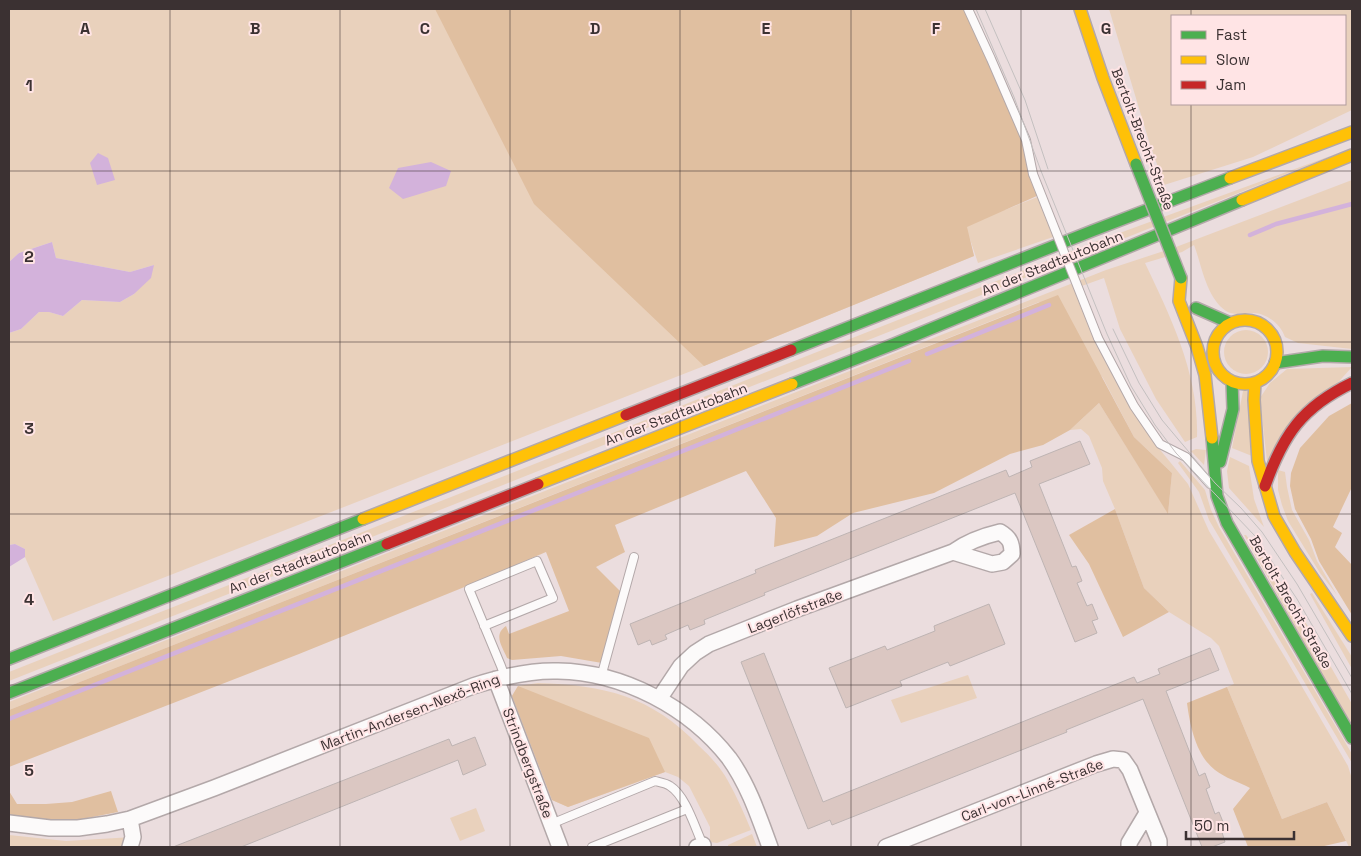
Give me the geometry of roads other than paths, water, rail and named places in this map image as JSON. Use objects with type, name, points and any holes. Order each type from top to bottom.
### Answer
[{"type":"main road","name":"Bertolt-Brecht-Straße","points":[[1080,9],[1102,78],[1181,278],[1196,308],[1200,322]]},
{"type":"main road","points":[[1308,150],[1326,129]]},
{"type":"main road","name":"An der Stadtautobahn","points":[[9,659],[1092,231],[1352,132]]},
{"type":"main road","name":"An der Stadtautobahn","points":[[9,693],[894,344],[1352,155]]},
{"type":"main road","points":[[1307,173],[1343,170]]},
{"type":"main road","name":"Bertolt-Brecht-Straße","points":[[1181,278],[1179,301],[1197,347],[1206,384],[1216,490],[1227,523],[1348,728],[1352,738]]},
{"type":"main road","points":[[1196,308],[1205,309],[1217,319],[1230,324]]},
{"type":"main road","points":[[1286,348],[1277,354],[1275,363],[1267,375],[1255,383],[1247,384],[1232,382],[1223,376],[1216,367],[1211,340],[1230,324],[1238,321],[1255,322],[1269,331],[1286,348],[1323,356],[1352,357]]},
{"type":"main road","points":[[1275,363],[1323,356]]},
{"type":"main road","name":"Bertolt-Brecht-Straße","points":[[1216,477],[1233,409],[1232,382]]},
{"type":"main road","points":[[1265,486],[1281,445],[1292,429],[1316,405],[1352,382]]},
{"type":"main road","name":"Bertolt-Brecht-Straße","points":[[1255,383],[1254,400],[1258,461],[1274,516],[1280,530],[1352,636]]},
{"type":"street","name":"Lagerlöfstraße","points":[[659,699],[681,666],[695,653],[709,644],[797,609],[952,552]]},
{"type":"street","name":"Martin-Andersen-Nexö-Ring","points":[[9,823],[50,828],[78,828],[130,819],[473,686],[533,672],[560,671],[601,677],[629,685],[677,709],[703,731],[729,758],[748,790],[770,847]]},
{"type":"street","name":"Strindbergstraße","points":[[501,678],[560,847]]},
{"type":"street","name":"Carl-von-Linné-Straße","points":[[886,847],[1113,759],[1124,760],[1130,770],[1159,841],[1158,847]]},
{"type":"street","points":[[1129,847],[1129,843],[1148,813]]},
{"type":"street","points":[[130,819],[133,837],[130,847]]},
{"type":"lane","points":[[968,9],[1026,140],[1033,174],[1098,338],[1134,406],[1160,444],[1186,457],[1216,490]]},
{"type":"lane","points":[[601,677],[634,556]]},
{"type":"lane","points":[[484,626],[552,598],[537,560],[469,589],[484,626],[501,678]]},
{"type":"lane","points":[[551,824],[655,781],[670,786],[679,795],[688,809],[700,846]]},
{"type":"lane","points":[[592,847],[688,809]]},
{"type":"waterway","points":[[1250,235],[1276,224],[1352,204]]},
{"type":"waterway","points":[[927,354],[1049,305]]},
{"type":"waterway","points":[[9,719],[909,361]]},
{"type":"tram line","points":[[976,9],[1014,97],[1041,171],[1107,334],[1131,386],[1155,425],[1176,453],[1255,536],[1297,599],[1352,694]]},
{"type":"tram line","points":[[985,9],[1025,100],[1048,169]]},
{"type":"tram line","points":[[1113,329],[1139,383],[1162,420],[1215,483],[1262,532],[1297,584],[1352,678]]}]
